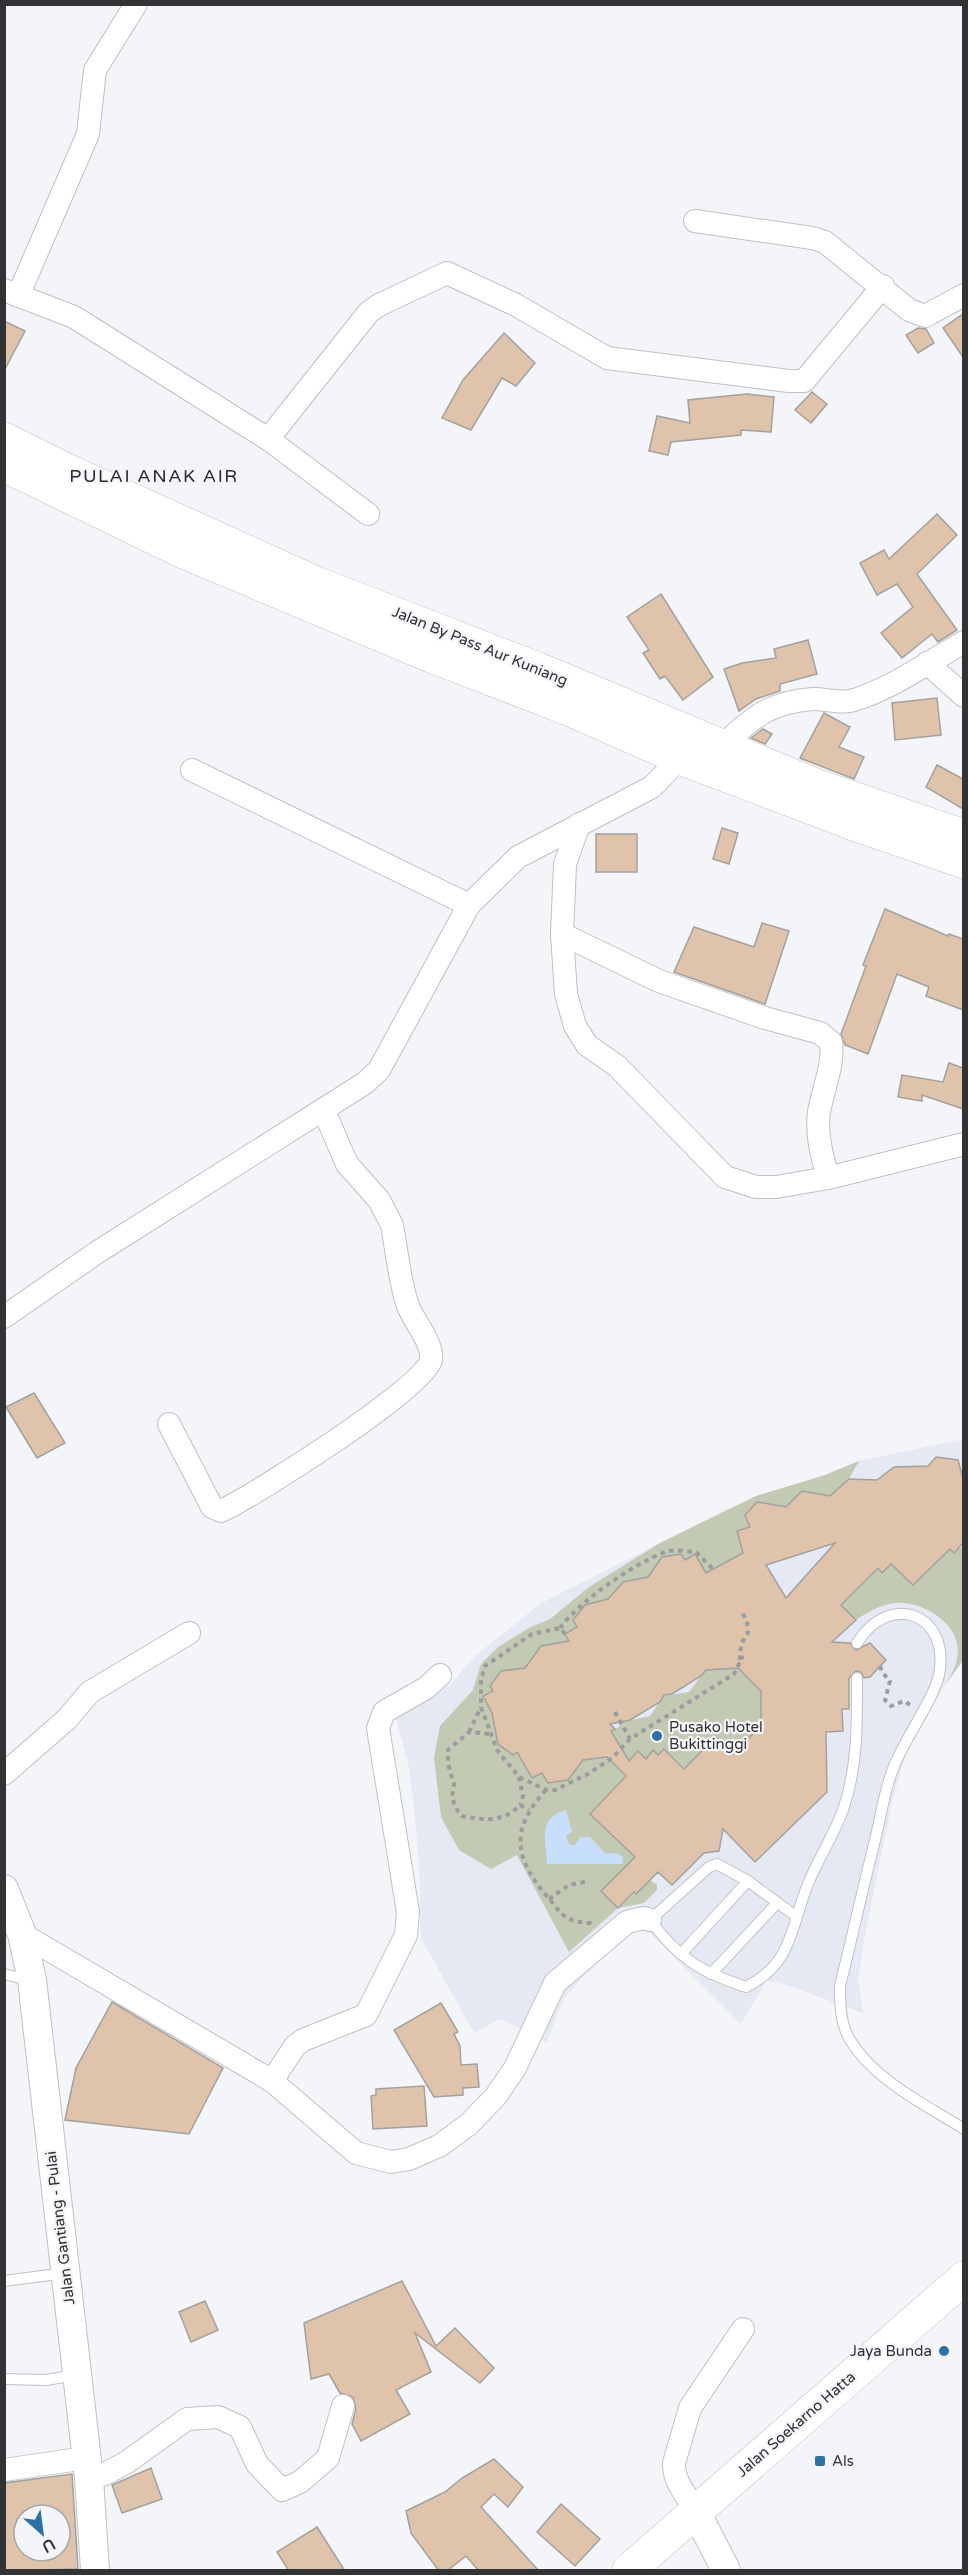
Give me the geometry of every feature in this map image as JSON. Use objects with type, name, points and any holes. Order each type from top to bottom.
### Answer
[{"type":"highway","name":"Jalan By Pass Aur Kuniang","points":[[4,439],[316,583],[384,622]]},
{"type":"highway","name":"Jalan By Pass Aur Kuniang","points":[[4,465],[179,550],[723,745],[815,785],[963,836]]},
{"type":"highway","name":"Jalan By Pass Aur Kuniang","points":[[437,644],[566,708],[680,758],[862,827],[963,862]]},
{"type":"highway","name":"Jalan Soekarno Hatta","points":[[629,2571],[695,2510],[963,2278]]},
{"type":"street","points":[[136,4],[94,70],[88,134],[11,293],[74,317],[268,439],[368,514]]},
{"type":"street","points":[[695,221],[812,238],[825,242],[883,286],[909,310],[925,316],[963,295]]},
{"type":"street","points":[[268,439],[369,312],[379,304],[447,273],[516,305],[608,358],[789,381],[804,381],[883,286]]},
{"type":"street","points":[[723,745],[752,718],[766,709],[781,704],[814,699],[852,701],[963,642]]},
{"type":"street","points":[[927,663],[963,696]]},
{"type":"street","points":[[4,1317],[96,1253],[345,1098],[379,1070],[469,905],[518,857],[652,787],[680,758]]},
{"type":"street","points":[[192,770],[469,905]]},
{"type":"street","points":[[579,824],[565,864],[562,934],[566,994],[576,1026],[588,1046],[617,1066],[725,1177],[756,1187],[776,1187],[828,1178],[963,1144]]},
{"type":"street","points":[[562,934],[659,981],[765,1018],[820,1033],[831,1042],[832,1053],[819,1112],[818,1136],[828,1178]]},
{"type":"street","points":[[169,1424],[212,1507],[221,1511],[325,1448],[401,1392],[428,1368],[431,1359],[429,1349],[408,1307],[392,1225],[387,1212],[346,1164],[324,1111]]},
{"type":"street","points":[[4,1774],[67,1719],[90,1692],[189,1633]]},
{"type":"street","points":[[272,2081],[295,2046],[303,2040],[366,2015],[406,1935],[408,1912],[378,1728],[384,1712],[426,1688],[440,1675]]},
{"type":"street","name":"Jalan Gantiang - Pulai","points":[[4,1889],[22,1934],[18,1977],[66,2273],[88,2468],[95,2571]]},
{"type":"street","points":[[22,1934],[272,2081],[356,2153],[391,2162],[439,2146],[468,2125],[496,2096],[515,2068],[555,1983],[627,1922],[644,1918],[650,1920]]},
{"type":"street","points":[[726,2571],[673,2472],[690,2409],[742,2329]]},
{"type":"street","points":[[4,2470],[88,2468],[105,2474],[127,2462],[187,2419],[218,2416],[240,2427],[257,2464],[282,2490],[300,2482],[328,2458],[343,2406]]},
{"type":"lane","points":[[857,1643],[867,1627],[887,1614],[910,1614],[926,1622],[939,1640],[941,1658],[938,1678],[892,1771],[840,1986],[840,2010],[850,2040],[869,2062],[888,2079],[963,2129]]},
{"type":"lane","points":[[797,1917],[748,1881],[717,1864],[708,1867],[650,1920],[664,1939],[701,1970],[746,1987],[762,1978],[780,1961],[793,1936],[806,1888],[843,1809],[857,1746],[857,1678]]},
{"type":"lane","points":[[681,1954],[748,1881]]},
{"type":"lane","points":[[711,1974],[777,1903]]},
{"type":"lane","points":[[4,2281],[66,2273]]},
{"type":"lane","points":[[4,2379],[46,2380],[76,2375]]},
{"type":"path","points":[[519,1777],[523,1796],[520,1805],[511,1815],[495,1820],[462,1816],[455,1807],[448,1750],[469,1732],[481,1707],[481,1680],[485,1666],[532,1634],[560,1628],[582,1604],[666,1551],[697,1553],[713,1569]]},
{"type":"path","points":[[740,1661],[741,1644],[748,1633],[747,1621],[741,1611]]},
{"type":"path","points":[[560,1628],[565,1634]]},
{"type":"path","points":[[481,1707],[488,1719],[489,1734],[497,1750],[519,1777],[546,1790],[555,1790],[588,1774],[612,1758],[630,1739],[734,1674],[744,1656]]},
{"type":"path","points":[[880,1666],[890,1681],[885,1700],[891,1706],[904,1701],[921,1712]]},
{"type":"path","points":[[615,1712],[630,1739]]},
{"type":"path","points":[[469,1732],[489,1734]]},
{"type":"path","points":[[546,1790],[523,1821],[519,1842],[526,1867],[536,1886],[557,1911],[570,1921],[590,1923],[606,1939]]},
{"type":"path","points":[[520,1805],[529,1810]]},
{"type":"path","points":[[549,1899],[569,1885],[585,1882]]},
{"type":"shaded area","name":"Pusako Hotel Bukittinggi","points":[[963,1439],[963,1662],[945,1685],[907,1749],[892,1803],[866,1929],[858,1979],[863,2013],[767,1980],[741,2024],[640,1923],[634,1926],[578,1982],[563,2000],[547,2042],[501,2019],[474,2033],[421,1938],[419,1863],[413,1798],[408,1762],[395,1716],[450,1685],[474,1657],[540,1604],[711,1517],[756,1496],[825,1475],[859,1461]]},
{"type":"green space","points":[[859,1461],[849,1479],[835,1491],[839,1503],[824,1495],[802,1491],[781,1518],[777,1505],[757,1502],[745,1515],[750,1527],[743,1553],[706,1573],[695,1555],[685,1560],[662,1557],[652,1571],[655,1577],[645,1583],[642,1578],[623,1582],[611,1595],[615,1603],[573,1620],[577,1627],[565,1634],[570,1644],[541,1646],[529,1662],[534,1669],[523,1676],[518,1669],[501,1671],[490,1685],[493,1691],[483,1696],[498,1723],[494,1725],[498,1744],[512,1755],[517,1752],[532,1778],[573,1754],[589,1759],[605,1757],[617,1742],[611,1731],[620,1726],[613,1713],[623,1707],[631,1720],[650,1716],[661,1700],[664,1685],[670,1695],[689,1692],[701,1676],[694,1666],[704,1660],[710,1670],[729,1668],[741,1652],[743,1673],[755,1685],[761,1683],[761,1726],[733,1754],[716,1737],[698,1755],[703,1786],[665,1749],[659,1755],[653,1751],[646,1759],[638,1751],[620,1770],[626,1776],[590,1813],[635,1857],[602,1892],[618,1908],[569,1952],[517,1855],[491,1869],[459,1850],[441,1817],[434,1758],[440,1726],[473,1690],[481,1664],[498,1647],[529,1628],[550,1619],[589,1587],[660,1543],[756,1496],[825,1475]]},
{"type":"green space","points":[[960,1547],[964,1550],[963,1660],[945,1685],[954,1669],[958,1651],[952,1631],[936,1615],[915,1605],[894,1603],[874,1609],[856,1620],[841,1605],[878,1568],[882,1573],[891,1564],[913,1585],[950,1549],[954,1553]]},
{"type":"green space","points":[[650,1880],[657,1885],[657,1890],[644,1903],[618,1908]]},
{"type":"water","points":[[566,1810],[572,1832],[566,1836],[570,1845],[575,1845],[580,1837],[590,1837],[605,1853],[619,1854],[623,1857],[622,1864],[547,1864],[545,1832],[547,1825],[550,1819]]},
{"type":"building","points":[[963,314],[963,357],[943,328]]},
{"type":"building","points":[[4,321],[25,331],[4,371]]},
{"type":"building","points":[[918,328],[926,329],[934,343],[918,353],[906,335]]},
{"type":"building","points":[[504,333],[535,363],[516,386],[502,378],[471,430],[442,418],[463,380]]},
{"type":"building","points":[[812,392],[827,404],[811,423],[795,410]]},
{"type":"building","points":[[747,394],[774,397],[771,432],[741,430],[741,435],[671,442],[668,455],[649,451],[657,416],[690,423],[688,400]]},
{"type":"building","points":[[937,514],[957,535],[917,574],[957,630],[938,642],[932,634],[902,658],[881,633],[913,607],[897,584],[877,595],[860,563],[884,550],[889,559]]},
{"type":"building","points":[[661,594],[713,677],[683,700],[665,676],[660,679],[643,653],[649,650],[627,617]]},
{"type":"building","points":[[808,640],[817,674],[780,684],[780,691],[756,699],[739,711],[724,669],[742,663],[776,658],[774,649]]},
{"type":"building","points":[[937,698],[941,735],[895,740],[892,703]]},
{"type":"building","points":[[824,713],[850,727],[839,747],[864,757],[854,779],[800,758]]},
{"type":"building","points":[[763,729],[772,734],[765,744],[751,738]]},
{"type":"building","points":[[937,765],[963,779],[963,809],[926,787]]},
{"type":"building","points":[[722,828],[738,833],[729,864],[713,859]]},
{"type":"building","points":[[596,834],[637,834],[637,872],[596,872]]},
{"type":"building","points":[[885,909],[948,936],[949,934],[963,939],[963,1010],[926,996],[929,987],[897,974],[868,1054],[845,1045],[841,1034],[866,966],[863,965]]},
{"type":"building","points":[[762,923],[789,931],[765,1004],[674,972],[694,927],[754,947]]},
{"type":"building","points":[[949,1063],[963,1068],[963,1109],[922,1095],[922,1101],[898,1097],[902,1075],[943,1082]]},
{"type":"building","points":[[34,1393],[65,1443],[37,1458],[6,1407]]},
{"type":"building","points":[[936,1457],[958,1460],[963,1478],[963,1543],[954,1553],[950,1549],[913,1585],[891,1564],[882,1573],[878,1568],[841,1605],[856,1620],[832,1642],[850,1643],[856,1650],[870,1643],[886,1660],[870,1677],[864,1678],[861,1672],[856,1671],[849,1678],[849,1709],[842,1709],[843,1731],[826,1732],[827,1792],[755,1862],[723,1829],[719,1851],[704,1853],[672,1885],[658,1872],[618,1908],[601,1891],[635,1857],[590,1814],[626,1776],[607,1757],[583,1760],[568,1780],[548,1783],[542,1773],[532,1778],[517,1752],[513,1755],[498,1744],[492,1713],[483,1696],[493,1691],[490,1686],[501,1671],[525,1668],[541,1646],[569,1641],[565,1634],[577,1627],[573,1620],[585,1605],[608,1599],[623,1582],[648,1577],[662,1557],[681,1554],[685,1560],[695,1554],[706,1573],[743,1553],[737,1531],[750,1527],[745,1515],[757,1502],[786,1507],[802,1491],[830,1496],[849,1479],[877,1480],[894,1467],[928,1466]],"holes":[[[835,1543],[786,1598],[766,1565]],[[738,1668],[761,1691],[761,1726],[733,1754],[716,1737],[684,1769],[664,1749],[658,1755],[653,1750],[646,1759],[638,1751],[629,1761],[611,1731],[615,1729],[610,1724],[630,1720],[660,1702],[664,1695],[672,1694],[701,1676],[706,1670]]]},
{"type":"building","points":[[112,2002],[223,2068],[189,2134],[65,2120],[76,2068]]},
{"type":"building","points":[[441,2003],[458,2032],[454,2034],[460,2046],[461,2065],[477,2064],[479,2087],[463,2088],[463,2095],[434,2097],[394,2030]]},
{"type":"building","points":[[424,2086],[427,2126],[373,2129],[371,2096],[376,2095],[376,2089]]},
{"type":"building","points":[[402,2281],[436,2346],[455,2328],[494,2368],[480,2383],[415,2333],[431,2372],[396,2390],[410,2414],[361,2441],[352,2424],[356,2409],[353,2397],[340,2393],[329,2374],[311,2379],[304,2323]]},
{"type":"building","points":[[205,2301],[218,2330],[191,2342],[179,2312]]},
{"type":"building","points":[[494,2459],[523,2487],[508,2507],[494,2494],[481,2507],[539,2571],[479,2571],[466,2556],[447,2571],[439,2571],[411,2533],[406,2511],[445,2492],[462,2478]]},
{"type":"building","points":[[151,2468],[162,2499],[122,2513],[112,2485]]},
{"type":"building","points":[[72,2474],[78,2569],[4,2571],[4,2483]]},
{"type":"building","points":[[561,2504],[600,2539],[575,2566],[537,2532]]},
{"type":"building","points":[[317,2527],[345,2571],[289,2571],[277,2552]]},
{"type":"place","name":"Pusako Hotel Bukittinggi","points":[[657,1736]]},
{"type":"place","name":"Jaya Bunda","points":[[944,2351]]},
{"type":"place","name":"Als","points":[[820,2461]]},
{"type":"district","name":"PULAI ANAK AIR","points":[[154,476]]}]
